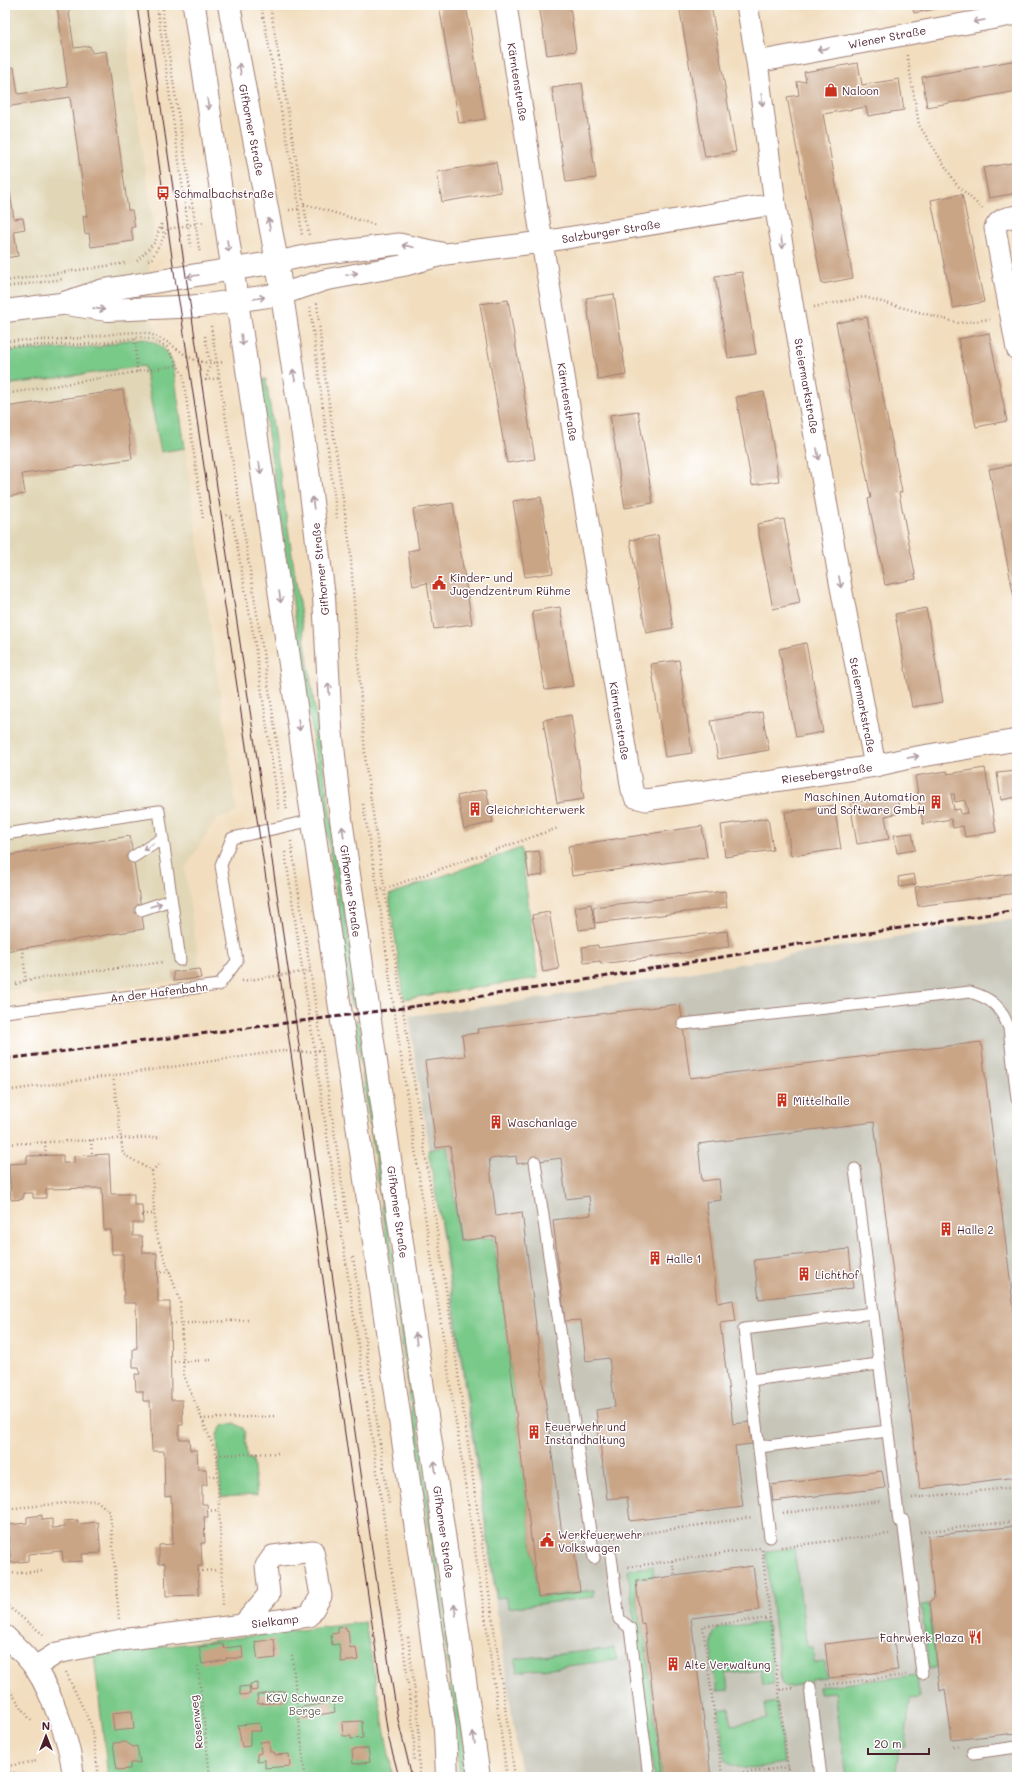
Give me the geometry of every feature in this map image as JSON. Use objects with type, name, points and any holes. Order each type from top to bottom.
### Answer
[{"type":"main road","points":[[194,5],[445,1729],[447,1777]]},
{"type":"main road","name":"Gifhorner Straße","points":[[229,5],[277,262],[320,558],[324,598],[331,728],[341,819],[479,1777]]},
{"type":"main road","points":[[5,311],[61,304],[104,290],[175,280],[277,262]]},
{"type":"main road","points":[[61,304],[107,310],[200,306],[282,294]]},
{"type":"street","name":"Kärntenstraße","points":[[506,5],[542,242],[632,790],[636,797]]},
{"type":"street","name":"Steiermarkstraße","points":[[747,5],[757,62],[775,204],[839,574],[875,766]]},
{"type":"street","name":"Wiener Straße","points":[[757,62],[1017,14]]},
{"type":"street","name":"Salzburger Straße","points":[[282,294],[312,293],[338,277],[406,265],[446,254],[542,242],[775,204]]},
{"type":"street","points":[[1008,219],[995,228],[1017,349]]},
{"type":"street","name":"Salzburger Straße","points":[[277,262],[304,256],[399,244],[446,254]]},
{"type":"street","name":"Riesebergstraße","points":[[636,797],[646,800],[875,766],[905,759],[1017,740]]},
{"type":"street","points":[[34,1668],[57,1652],[121,1640],[233,1626]]},
{"type":"street","points":[[5,1636],[34,1668],[63,1727],[73,1766],[73,1777]]},
{"type":"lane","points":[[5,834],[159,811],[180,960]]},
{"type":"lane","name":"An der Hafenbahn","points":[[5,1012],[219,984],[237,961],[221,865],[232,838],[313,820]]},
{"type":"lane","points":[[133,856],[163,838]]},
{"type":"lane","points":[[141,910],[172,900]]},
{"type":"lane","points":[[683,1024],[970,992],[986,997],[997,1005],[1005,1018],[1008,1028],[1017,1099]]},
{"type":"lane","points":[[535,1162],[594,1558]]},
{"type":"lane","points":[[855,1169],[896,1499],[905,1533],[922,1673]]},
{"type":"lane","points":[[768,1544],[768,1515],[744,1329],[873,1313]]},
{"type":"lane","points":[[750,1380],[879,1364]]},
{"type":"lane","points":[[759,1447],[888,1430]]},
{"type":"lane","points":[[612,1556],[619,1620],[630,1628],[649,1777]]},
{"type":"lane","points":[[810,1686],[821,1777]]},
{"type":"lane","points":[[973,1753],[1017,1747]]},
{"type":"path","points":[[157,5],[191,248]]},
{"type":"path","points":[[5,281],[138,261],[155,242],[161,224],[164,235],[168,229],[195,224],[163,16],[163,5]]},
{"type":"path","points":[[261,5],[297,192],[304,256]]},
{"type":"path","points":[[270,5],[303,191],[309,236]]},
{"type":"path","points":[[904,34],[919,125],[957,185],[1008,219]]},
{"type":"path","points":[[297,192],[303,191]]},
{"type":"path","points":[[185,208],[193,207]]},
{"type":"path","points":[[312,293],[315,348]]},
{"type":"path","points":[[312,293],[350,547],[366,768],[450,1317],[515,1777]]},
{"type":"path","points":[[794,310],[864,297],[959,323],[1011,316]]},
{"type":"path","points":[[5,341],[82,338],[144,333],[162,338],[187,357],[210,364]]},
{"type":"path","points":[[206,336],[210,364],[206,380],[220,378]]},
{"type":"path","points":[[5,346],[95,344],[140,337],[153,340],[167,346],[183,375],[203,520]]},
{"type":"path","points":[[135,339],[137,373]]},
{"type":"path","points":[[317,362],[323,362]]},
{"type":"path","points":[[218,363],[289,826],[348,1226]]},
{"type":"path","points":[[5,394],[178,365]]},
{"type":"path","points":[[226,515],[232,518],[250,616],[278,810]]},
{"type":"path","points":[[507,1777],[487,1631],[394,1009],[378,891],[558,828]]},
{"type":"path","points":[[285,852],[316,1051],[406,1667],[414,1736],[414,1761]]},
{"type":"path","points":[[22,948],[26,980]]},
{"type":"path","points":[[16,984],[26,980],[180,960]]},
{"type":"path","points":[[219,984],[310,971]]},
{"type":"path","points":[[5,1091],[282,1051],[322,1050]]},
{"type":"path","points":[[113,1076],[123,1154],[152,1171]]},
{"type":"path","points":[[5,1144],[161,1137]]},
{"type":"path","points":[[91,1140],[92,1155]]},
{"type":"path","points":[[45,1142],[46,1156]]},
{"type":"path","points":[[162,1165],[157,1166],[152,1171],[155,1231],[180,1301],[184,1376],[217,1455],[221,1570],[233,1626]]},
{"type":"path","points":[[143,1214],[154,1214]]},
{"type":"path","points":[[352,1249],[390,1510]]},
{"type":"path","points":[[157,1272],[170,1272]]},
{"type":"path","points":[[171,1324],[248,1320]]},
{"type":"path","points":[[170,1362],[211,1360]]},
{"type":"path","points":[[201,1419],[274,1416]]},
{"type":"path","points":[[217,1455],[278,1453]]},
{"type":"path","points":[[206,1476],[217,1476]]},
{"type":"path","points":[[591,1541],[768,1515],[896,1499],[1017,1487]]},
{"type":"path","points":[[5,1509],[96,1500],[110,1512],[121,1640]]},
{"type":"path","points":[[207,1510],[219,1510]]},
{"type":"path","points":[[613,1569],[761,1548],[768,1544],[905,1533],[1017,1520]]},
{"type":"path","points":[[761,1548],[768,1544]]},
{"type":"path","points":[[761,1548],[780,1690],[789,1777]]},
{"type":"path","points":[[672,1561],[675,1576]]},
{"type":"path","points":[[198,1571],[221,1570]]},
{"type":"path","points":[[5,1574],[43,1572]]},
{"type":"path","points":[[5,1604],[48,1638]]},
{"type":"path","points":[[770,1618],[703,1626],[722,1776],[789,1767]]},
{"type":"path","points":[[408,1632],[419,1724],[419,1777]]},
{"type":"path","points":[[292,1655],[305,1777]]},
{"type":"path","name":"Rosenweg","points":[[198,1666],[210,1777]]},
{"type":"path","points":[[65,1671],[91,1725],[99,1777]]},
{"type":"path","points":[[780,1690],[922,1673]]},
{"type":"path","points":[[5,1684],[32,1722]]},
{"type":"path","points":[[5,1740],[10,1772],[40,1777]]},
{"type":"path","points":[[8,1766],[37,1761]]},
{"type":"path","points":[[5,1762],[8,1766]]},
{"type":"shaded area","points":[[5,5],[126,5],[129,62],[154,228],[145,306],[173,364],[237,813],[217,818],[185,869],[201,978],[37,997],[26,988],[5,991]]},
{"type":"shaded area","points":[[1017,919],[1017,1777],[521,1777],[409,1016],[513,1003],[965,925]]},
{"type":"green space","points":[[144,338],[162,347],[168,354],[173,364],[185,448],[161,452],[144,366],[5,385],[5,351],[99,347],[121,341]]},
{"type":"green space","points":[[266,379],[358,1001],[356,1007],[352,1006],[350,1003],[340,921],[260,380]]},
{"type":"green space","points":[[521,848],[538,978],[404,999],[389,895]]},
{"type":"green space","points":[[357,1019],[359,1020],[469,1777],[459,1777],[456,1727],[438,1593],[355,1023]]},
{"type":"green space","points":[[447,1146],[460,1241],[493,1238],[503,1303],[538,1597],[594,1590],[594,1597],[509,1608],[505,1597],[497,1598],[444,1240],[428,1150]]},
{"type":"green space","points":[[234,1423],[243,1428],[245,1432],[247,1459],[253,1459],[257,1495],[221,1497],[217,1434],[222,1426]]},
{"type":"green space","points":[[794,1548],[807,1647],[813,1647],[814,1663],[825,1662],[826,1677],[811,1679],[811,1683],[786,1687],[781,1683],[766,1551]]},
{"type":"green space","points":[[653,1566],[654,1577],[635,1579],[640,1624],[643,1625],[662,1777],[654,1777],[628,1570]]},
{"type":"green space","points":[[929,1604],[937,1667],[929,1669],[921,1605]]},
{"type":"green space","name":"KGV Schwarze Berge","points":[[365,1622],[393,1777],[108,1777],[94,1655]]},
{"type":"green space","points":[[767,1623],[774,1684],[763,1685],[761,1670],[726,1674],[728,1690],[717,1691],[711,1648],[714,1633],[718,1629],[728,1627]]},
{"type":"green space","points":[[614,1648],[617,1660],[517,1672],[515,1659]]},
{"type":"green space","points":[[917,1675],[919,1698],[910,1699],[905,1746],[899,1747],[896,1771],[892,1777],[846,1777],[835,1692],[820,1693],[819,1687]]},
{"type":"green space","points":[[777,1702],[784,1763],[744,1768],[737,1767],[725,1760],[719,1710],[729,1708],[732,1725],[767,1719],[765,1704]]},
{"type":"building","points":[[57,5],[68,5],[74,48],[90,46],[92,53],[106,51],[128,210],[132,210],[135,227],[131,227],[133,241],[91,247],[89,233],[85,234],[83,216],[87,216],[70,97],[5,107],[5,68],[14,67],[18,94],[68,87]]},
{"type":"building","points":[[439,5],[466,5],[485,119],[459,123]]},
{"type":"building","points":[[539,5],[570,5],[576,51],[547,55]]},
{"type":"building","points":[[679,5],[711,5],[736,152],[705,157]]},
{"type":"building","points":[[913,5],[947,5],[947,7],[914,13]]},
{"type":"building","points":[[1017,60],[1017,91],[927,107],[922,77]]},
{"type":"building","points":[[858,63],[862,85],[899,79],[904,110],[868,116],[866,107],[823,114],[853,278],[822,284],[787,97],[799,95],[797,82],[806,81],[804,72]]},
{"type":"building","points":[[582,83],[596,178],[566,182],[552,88]]},
{"type":"building","points":[[496,162],[501,192],[442,202],[437,172]]},
{"type":"building","points":[[1017,162],[1017,193],[989,198],[983,168]]},
{"type":"building","points":[[10,192],[14,219],[23,218],[25,229],[14,231],[18,256],[5,258],[5,193]]},
{"type":"building","points":[[962,194],[984,302],[953,308],[931,200]]},
{"type":"building","points":[[742,272],[756,354],[728,358],[715,276]]},
{"type":"building","points":[[614,294],[626,375],[598,380],[586,298]]},
{"type":"building","points":[[508,300],[535,459],[507,463],[480,304]]},
{"type":"building","points":[[867,317],[902,492],[899,493],[916,579],[885,585],[868,499],[871,498],[836,323]]},
{"type":"building","points":[[989,333],[1007,421],[976,427],[958,339]]},
{"type":"building","points":[[123,390],[132,459],[22,474],[25,494],[5,497],[5,407]]},
{"type":"building","points":[[764,392],[779,481],[752,485],[736,397]]},
{"type":"building","points":[[638,411],[653,503],[625,508],[610,415]]},
{"type":"building","points":[[1017,464],[1017,608],[1016,608],[989,469]]},
{"type":"building","points":[[541,497],[553,573],[525,577],[513,501]]},
{"type":"building","points":[[453,503],[472,624],[434,629],[427,583],[413,586],[408,551],[419,549],[413,509]]},
{"type":"building","points":[[784,519],[800,603],[773,609],[757,524]]},
{"type":"building","points":[[658,535],[673,628],[646,633],[630,540]]},
{"type":"building","points":[[560,607],[573,686],[545,690],[532,611]]},
{"type":"building","points":[[926,608],[943,702],[912,707],[895,614]]},
{"type":"building","points":[[806,643],[823,732],[796,737],[779,649]]},
{"type":"building","points":[[679,660],[692,753],[665,757],[651,664]]},
{"type":"building","points":[[762,712],[769,750],[718,759],[711,721]]},
{"type":"building","points":[[571,715],[584,799],[557,803],[543,720]]},
{"type":"building","points":[[985,768],[996,832],[965,837],[963,826],[953,828],[951,819],[923,824],[915,776],[947,771],[948,774]],"holes":[[[951,794],[954,794],[955,802],[965,800],[968,813],[961,814],[960,809],[954,810]]]},
{"type":"building","points":[[1017,771],[1017,797],[1001,800],[997,773]]},
{"type":"building","name":"Gleichrichterwerk","points":[[486,789],[493,822],[464,829],[457,796]]},
{"type":"building","points":[[897,797],[900,813],[885,816],[889,839],[857,844],[850,803]]},
{"type":"building","points":[[834,805],[841,849],[791,856],[785,812]]},
{"type":"building","points":[[768,818],[773,850],[725,857],[721,825]]},
{"type":"building","points":[[702,826],[707,857],[572,876],[568,846]]},
{"type":"building","points":[[912,833],[915,850],[897,853],[894,835]]},
{"type":"building","points":[[130,836],[144,929],[5,951],[5,856]]},
{"type":"building","points":[[539,851],[543,875],[529,877],[525,853]]},
{"type":"building","points":[[1017,873],[1017,893],[918,906],[915,887]]},
{"type":"building","points":[[914,874],[916,884],[900,887],[898,877]]},
{"type":"building","points":[[725,891],[727,907],[595,923],[593,907]]},
{"type":"building","points":[[591,904],[595,928],[579,930],[575,907]]},
{"type":"building","points":[[549,912],[559,969],[543,972],[532,915]]},
{"type":"building","points":[[727,931],[729,947],[601,964],[600,961],[584,963],[582,947],[598,945],[598,948]]},
{"type":"building","points":[[199,969],[201,978],[174,981],[173,972]]},
{"type":"building","points":[[680,1004],[690,1078],[981,1042],[1017,1335],[1017,1477],[920,1489],[874,1122],[698,1144],[702,1181],[719,1179],[721,1200],[706,1202],[718,1303],[733,1300],[736,1321],[720,1323],[733,1424],[749,1422],[752,1444],[735,1446],[743,1507],[630,1521],[627,1497],[607,1499],[596,1410],[615,1407],[609,1358],[586,1361],[581,1320],[565,1321],[553,1220],[591,1215],[589,1196],[566,1199],[561,1158],[517,1164],[516,1156],[489,1159],[496,1216],[522,1212],[562,1535],[572,1533],[580,1591],[538,1597],[495,1236],[462,1241],[450,1146],[436,1148],[425,1061],[465,1056],[462,1035],[478,1033],[477,1029]]},
{"type":"building","points":[[109,1154],[111,1194],[134,1194],[134,1205],[142,1205],[143,1223],[133,1223],[133,1236],[142,1236],[143,1253],[157,1253],[158,1302],[170,1302],[171,1400],[182,1400],[183,1425],[179,1425],[179,1439],[189,1439],[190,1450],[197,1450],[198,1469],[206,1469],[207,1485],[202,1485],[202,1504],[207,1504],[208,1517],[204,1517],[205,1543],[201,1543],[202,1566],[198,1566],[199,1595],[166,1596],[165,1563],[159,1564],[159,1545],[173,1544],[171,1496],[165,1497],[164,1451],[152,1451],[150,1401],[143,1401],[143,1391],[136,1391],[135,1374],[140,1374],[139,1368],[133,1368],[133,1349],[137,1348],[136,1303],[124,1303],[123,1254],[112,1254],[111,1230],[104,1230],[102,1188],[46,1189],[46,1198],[33,1198],[33,1193],[23,1193],[23,1199],[11,1200],[9,1164],[27,1163],[27,1156],[63,1155],[63,1163],[74,1163],[74,1156]]},
{"type":"building","name":"Lichthof","points":[[849,1249],[853,1288],[759,1299],[754,1260]]},
{"type":"building","points":[[882,1471],[885,1488],[773,1501],[771,1485]]},
{"type":"building","points":[[42,1515],[42,1520],[52,1519],[52,1528],[65,1527],[64,1521],[78,1520],[78,1524],[98,1522],[101,1553],[82,1554],[83,1561],[63,1562],[62,1551],[28,1554],[28,1561],[11,1563],[7,1525],[27,1523],[27,1517]]},
{"type":"building","name":"Fahrwerk Plaza","points":[[1017,1526],[1017,1733],[952,1740],[945,1689],[940,1691],[930,1601],[934,1598],[928,1536]]},
{"type":"building","name":"Alte Verwaltung","points":[[753,1566],[759,1610],[691,1618],[711,1777],[663,1777],[644,1623],[641,1624],[636,1581]]},
{"type":"building","points":[[346,1627],[346,1630],[348,1630],[350,1648],[356,1647],[358,1660],[341,1662],[339,1644],[332,1645],[331,1634],[338,1633],[338,1628]]},
{"type":"building","points":[[893,1636],[898,1670],[829,1678],[825,1644]]},
{"type":"building","points":[[274,1639],[276,1658],[258,1660],[255,1642]]},
{"type":"building","points":[[223,1644],[224,1648],[242,1646],[243,1658],[226,1658],[226,1660],[202,1664],[199,1647]]},
{"type":"building","points":[[258,1683],[258,1690],[251,1691],[250,1684]]},
{"type":"building","points":[[249,1686],[250,1694],[240,1695],[240,1687]]},
{"type":"building","points":[[285,1691],[285,1702],[258,1704],[257,1695]]},
{"type":"building","points":[[333,1700],[335,1712],[303,1718],[301,1707],[323,1704],[323,1701]]},
{"type":"building","points":[[132,1711],[134,1729],[114,1731],[112,1713]]},
{"type":"building","points":[[362,1721],[363,1738],[351,1739],[351,1736],[343,1736],[342,1722]]},
{"type":"building","points":[[260,1723],[261,1731],[250,1731],[250,1746],[242,1747],[238,1725]]},
{"type":"building","points":[[269,1741],[270,1752],[274,1752],[275,1755],[289,1754],[290,1766],[265,1768],[265,1760],[257,1761],[257,1754],[261,1753],[260,1742]]},
{"type":"building","points":[[126,1742],[133,1747],[137,1746],[140,1763],[130,1763],[130,1769],[117,1770],[113,1743]]},
{"type":"building","points":[[368,1748],[370,1762],[353,1764],[352,1750]]},
{"type":"tram line","points":[[137,5],[175,279],[269,899],[388,1736],[399,1777]]},
{"type":"tram line","points":[[146,5],[386,1646],[398,1720],[412,1777]]},
{"type":"railway","points":[[5,1059],[403,1008],[543,987],[823,940],[1017,910]]},
{"type":"place","name":"Naloon","points":[[831,90]]},
{"type":"place","name":"Schmalbachstraße","points":[[163,193]]},
{"type":"place","name":"Kinder- und Jugendzentrum Rühme","points":[[439,583]]},
{"type":"place","name":"Maschinen Automation und Software GmbH","points":[[936,802]]},
{"type":"place","name":"Gleichrichterwerk","points":[[475,809]]},
{"type":"place","name":"Mittelhalle","points":[[782,1100]]},
{"type":"place","name":"Waschanlage","points":[[496,1122]]},
{"type":"place","name":"Halle 2","points":[[946,1229]]},
{"type":"place","name":"Halle 1","points":[[655,1258]]},
{"type":"place","name":"Lichthof","points":[[804,1274]]},
{"type":"place","name":"Feuerwehr und Instandhaltung","points":[[534,1432]]},
{"type":"place","name":"Werkfeuerwehr Volkswagen","points":[[547,1540]]},
{"type":"place","name":"Fahrwerk Plaza","points":[[975,1637]]},
{"type":"place","name":"Alte Verwaltung","points":[[673,1664]]}]
